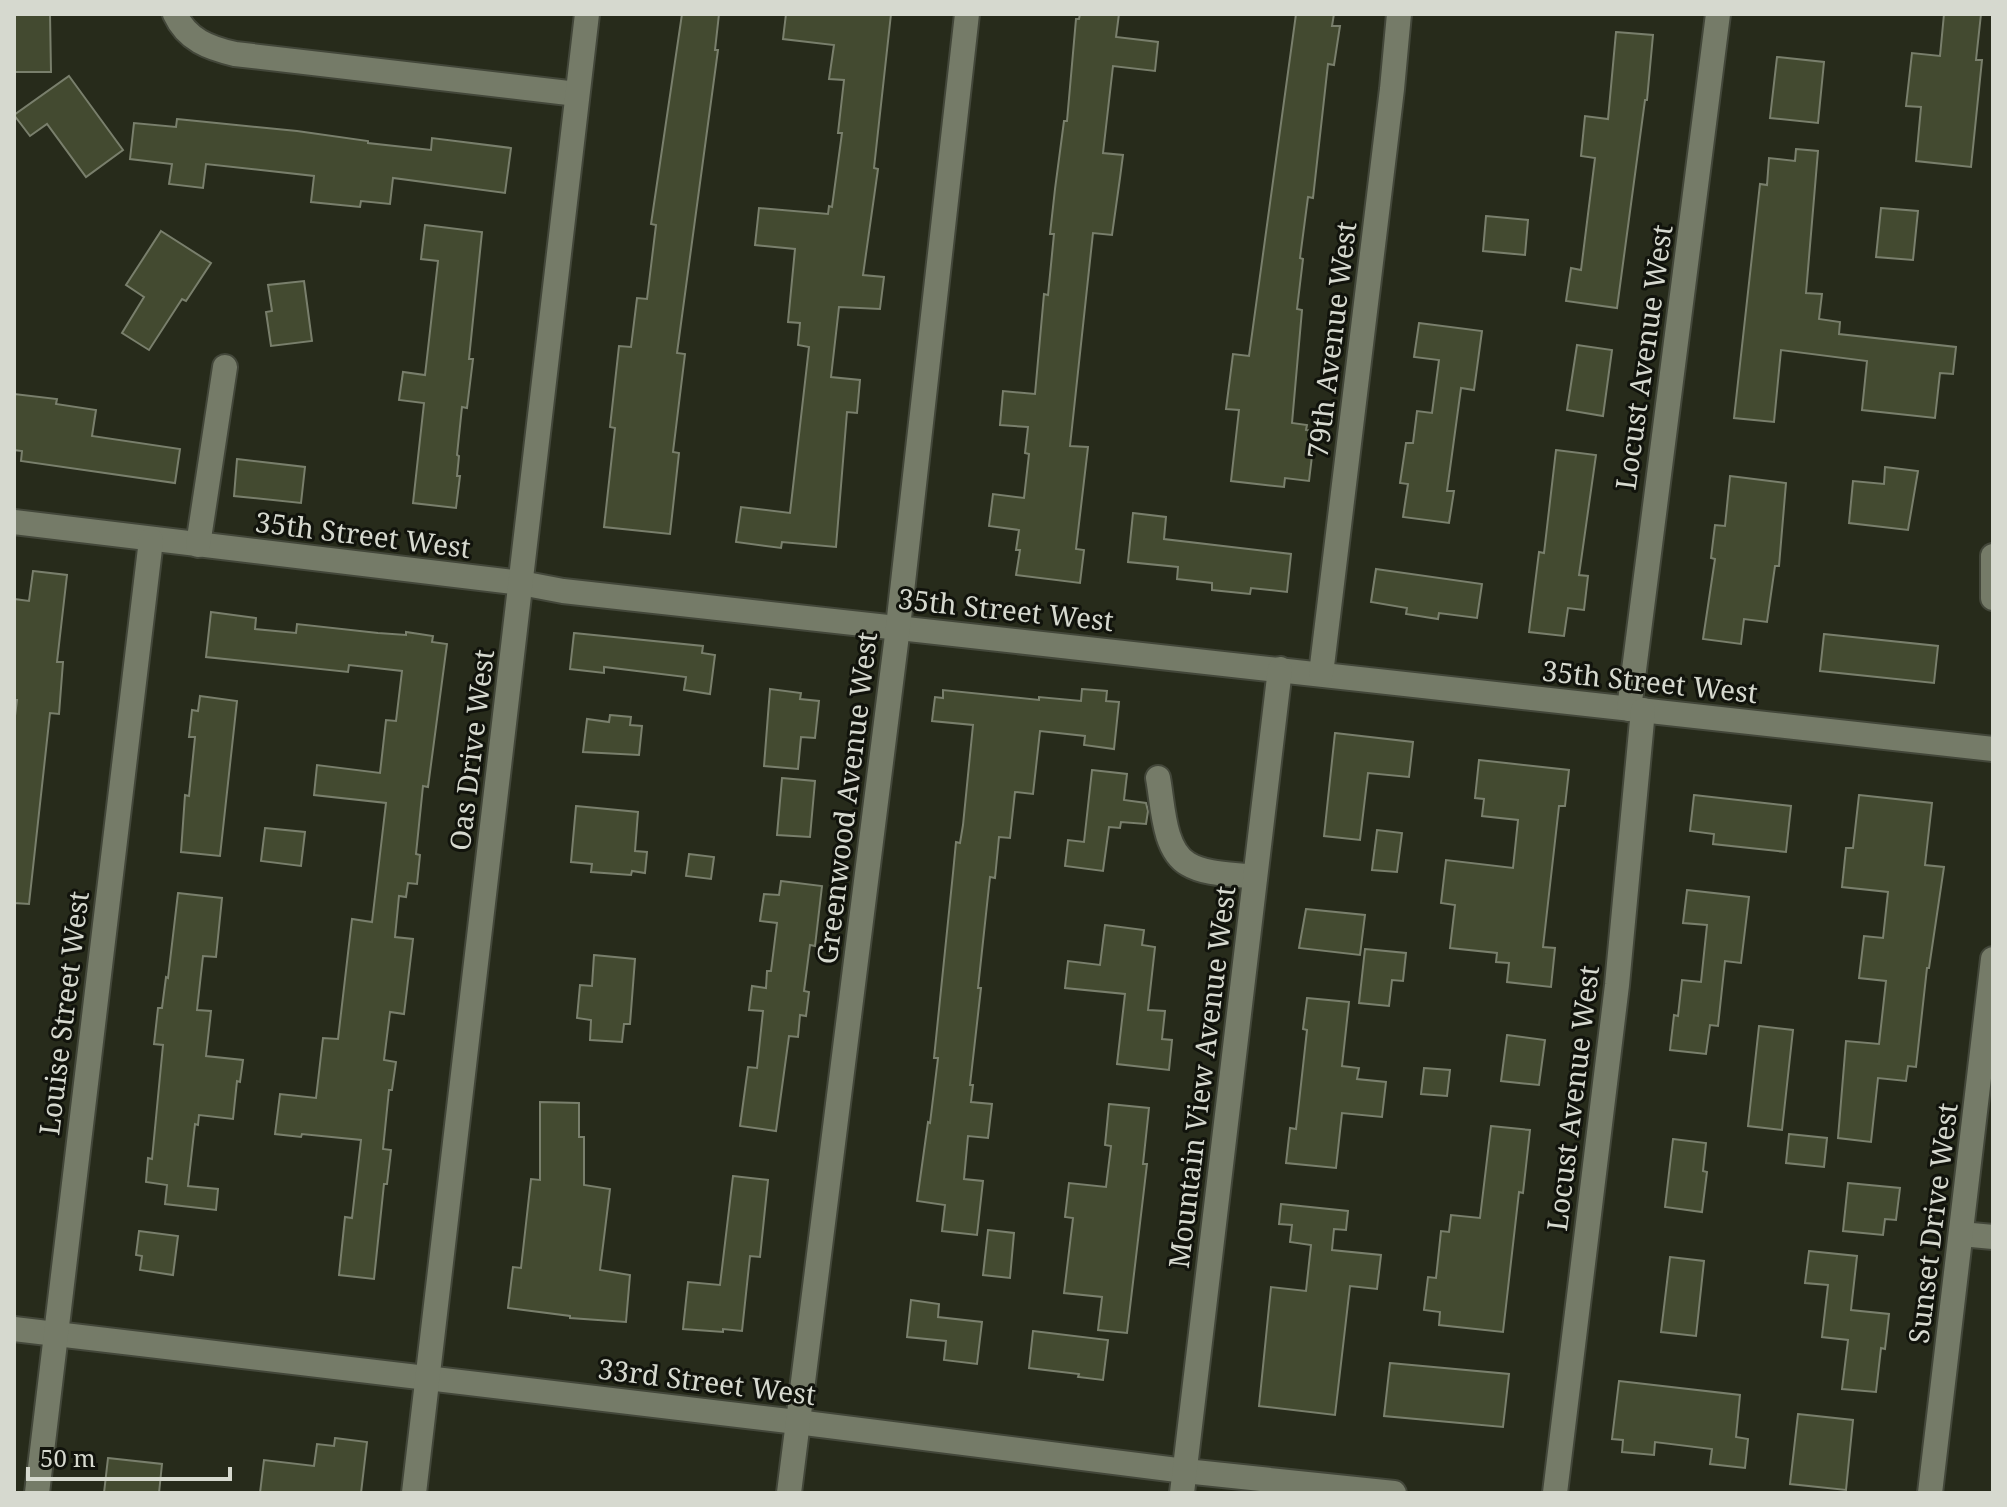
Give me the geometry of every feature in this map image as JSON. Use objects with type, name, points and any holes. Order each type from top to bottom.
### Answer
[{"type":"street","points":[[175,14],[184,30],[198,41],[235,54],[577,94]]},
{"type":"street","name":"Oas Drive West","points":[[414,1493],[587,14]]},
{"type":"street","name":"Greenwood Avenue West","points":[[789,1493],[898,627],[967,14]]},
{"type":"street","name":"79th Avenue West","points":[[1321,674],[1399,14]]},
{"type":"street","name":"Locust Avenue West","points":[[1555,1493],[1617,985],[1636,710],[1718,14]]},
{"type":"street","points":[[198,545],[225,367]]},
{"type":"street","name":"35th Street West","points":[[14,522],[521,583],[563,591],[1993,749]]},
{"type":"street","name":"Louise Street West","points":[[37,1493],[151,540]]},
{"type":"street","points":[[1993,556],[1993,598]]},
{"type":"street","name":"Mountain View Avenue West","points":[[1183,1482],[1280,669]]},
{"type":"street","points":[[1158,778],[1176,854],[1189,865],[1204,870],[1255,877]]},
{"type":"street","name":"Sunset Drive West","points":[[1930,1493],[1993,959]]},
{"type":"street","points":[[1961,1234],[1993,1237]]},
{"type":"street","name":"33rd Street West","points":[[14,1329],[797,1422],[1183,1482],[1394,1493]]},
{"type":"building","points":[[14,14],[50,14],[51,72],[14,72]]},
{"type":"building","points":[[682,14],[719,14],[715,50],[718,50],[677,353],[685,354],[673,452],[679,453],[670,534],[604,527],[615,428],[610,427],[619,346],[631,347],[637,298],[647,299],[656,225],[651,224]]},
{"type":"building","points":[[786,14],[891,14],[874,168],[878,169],[863,275],[884,277],[880,309],[839,307],[831,377],[860,380],[857,413],[847,412],[836,547],[782,542],[781,548],[736,542],[741,507],[790,513],[809,347],[798,345],[800,323],[788,322],[795,249],[755,245],[759,208],[828,214],[829,206],[832,207],[842,133],[838,133],[844,80],[829,79],[834,45],[783,39]]},
{"type":"building","points":[[1080,14],[1119,14],[1116,37],[1158,42],[1155,71],[1113,66],[1103,153],[1123,155],[1112,235],[1093,233],[1070,446],[1088,447],[1076,549],[1084,550],[1080,583],[1016,575],[1019,530],[989,526],[993,494],[1024,498],[1029,454],[1025,453],[1028,427],[1000,425],[1003,391],[1035,394],[1044,294],[1048,295],[1054,234],[1050,234],[1055,189],[1064,121],[1067,121],[1076,19]]},
{"type":"building","points":[[1296,14],[1334,14],[1332,26],[1340,26],[1334,65],[1328,64],[1313,198],[1308,197],[1300,258],[1303,259],[1297,309],[1302,310],[1292,423],[1307,425],[1306,430],[1315,431],[1309,481],[1285,478],[1284,487],[1231,481],[1239,410],[1226,409],[1233,354],[1249,356]]},
{"type":"building","points":[[1944,14],[1981,14],[1976,60],[1982,60],[1971,167],[1916,161],[1921,107],[1906,106],[1912,53],[1940,56]]},
{"type":"building","points":[[1616,32],[1653,35],[1647,100],[1617,308],[1566,301],[1571,268],[1581,270],[1595,158],[1581,156],[1585,116],[1608,119]]},
{"type":"building","points":[[1777,57],[1824,62],[1818,123],[1770,118]]},
{"type":"building","points":[[69,76],[123,150],[86,177],[47,124],[30,136],[14,115]]},
{"type":"building","points":[[177,119],[297,131],[431,150],[432,138],[511,148],[505,193],[393,178],[390,204],[361,201],[360,207],[311,202],[314,176],[206,164],[203,188],[169,184],[172,164],[130,159],[134,123],[176,127]]},
{"type":"building","points":[[1796,149],[1818,151],[1806,293],[1822,294],[1819,319],[1840,322],[1839,334],[1956,347],[1953,374],[1940,373],[1935,418],[1862,410],[1867,361],[1781,350],[1774,422],[1734,418],[1760,184],[1767,185],[1769,158],[1795,161]]},
{"type":"building","points":[[1881,208],[1918,211],[1913,260],[1876,257]]},
{"type":"building","points":[[1486,216],[1528,220],[1525,255],[1483,251]]},
{"type":"building","points":[[425,225],[482,232],[469,359],[473,359],[467,408],[462,407],[457,455],[457,476],[460,476],[456,508],[413,503],[424,403],[399,400],[403,372],[425,375],[438,261],[421,259]]},
{"type":"building","points":[[161,231],[211,263],[186,301],[182,299],[149,350],[122,333],[144,297],[126,285]]},
{"type":"building","points":[[304,281],[312,341],[271,346],[266,312],[272,311],[268,285]]},
{"type":"building","points":[[1419,323],[1482,331],[1474,390],[1461,388],[1447,491],[1454,491],[1449,523],[1403,517],[1408,484],[1400,483],[1406,443],[1413,443],[1417,411],[1432,413],[1439,360],[1414,357]]},
{"type":"building","points":[[1577,345],[1612,350],[1603,416],[1567,410]]},
{"type":"building","points":[[14,394],[57,399],[56,404],[96,410],[92,436],[180,449],[175,483],[21,461],[22,451],[14,450]]},
{"type":"building","points":[[1556,450],[1596,455],[1579,575],[1588,576],[1584,610],[1568,608],[1564,636],[1529,632],[1539,552],[1544,553]]},
{"type":"building","points":[[237,459],[305,467],[301,503],[234,496]]},
{"type":"building","points":[[1885,467],[1918,471],[1908,530],[1849,523],[1853,481],[1884,484]]},
{"type":"building","points":[[1730,476],[1786,483],[1779,566],[1775,566],[1767,622],[1744,619],[1741,644],[1703,639],[1715,559],[1711,558],[1715,525],[1725,526]]},
{"type":"building","points":[[1133,513],[1166,517],[1164,539],[1291,554],[1287,592],[1251,588],[1250,594],[1212,590],[1212,583],[1177,579],[1178,567],[1128,562]]},
{"type":"building","points":[[1376,569],[1482,584],[1477,618],[1439,613],[1438,619],[1406,614],[1407,608],[1371,602]]},
{"type":"building","points":[[33,571],[67,575],[57,662],[63,662],[59,714],[50,713],[29,904],[14,903],[14,724],[17,700],[14,700],[14,599],[29,601]]},
{"type":"building","points":[[211,612],[256,618],[255,629],[296,633],[297,624],[378,633],[406,635],[406,632],[433,636],[432,642],[447,644],[428,787],[423,786],[416,854],[420,855],[417,884],[408,883],[406,897],[399,896],[395,937],[413,939],[404,1014],[390,1012],[384,1060],[396,1062],[392,1090],[389,1090],[383,1149],[391,1150],[387,1184],[384,1184],[374,1279],[339,1275],[345,1217],[352,1218],[361,1140],[275,1134],[280,1094],[316,1098],[323,1038],[338,1039],[352,919],[372,922],[386,803],[314,795],[317,765],[380,773],[386,720],[396,721],[402,671],[349,665],[348,672],[206,657]]},
{"type":"building","points":[[574,633],[703,646],[702,653],[715,655],[710,694],[684,690],[686,677],[604,667],[604,673],[570,669]]},
{"type":"building","points":[[1824,634],[1938,646],[1934,683],[1820,671]]},
{"type":"building","points":[[770,689],[801,693],[800,699],[819,701],[815,738],[801,737],[798,769],[764,766]]},
{"type":"building","points":[[1082,689],[1107,691],[1106,701],[1119,702],[1114,749],[1084,745],[1085,736],[1040,731],[1033,794],[1015,792],[1010,838],[999,837],[995,878],[990,877],[978,988],[981,988],[970,1085],[973,1085],[971,1102],[992,1104],[988,1138],[968,1136],[964,1179],[983,1181],[977,1235],[942,1231],[945,1205],[917,1201],[938,1058],[934,1058],[956,842],[960,843],[963,825],[973,725],[932,721],[935,697],[943,698],[943,690],[1081,701]]},
{"type":"building","points":[[200,696],[237,701],[220,856],[181,852],[185,795],[189,796],[195,737],[189,737],[192,710],[198,711]]},
{"type":"building","points":[[610,715],[631,717],[630,725],[642,726],[639,755],[583,752],[587,719],[609,722]]},
{"type":"building","points":[[1335,733],[1413,742],[1409,777],[1368,773],[1360,840],[1324,836]]},
{"type":"building","points":[[1479,760],[1569,770],[1565,806],[1559,806],[1543,947],[1555,948],[1551,987],[1507,982],[1509,963],[1496,962],[1497,953],[1450,948],[1455,905],[1441,903],[1446,860],[1513,868],[1518,820],[1482,816],[1484,799],[1475,798]]},
{"type":"building","points":[[1092,770],[1127,774],[1124,800],[1146,803],[1148,811],[1146,824],[1121,822],[1120,828],[1109,827],[1103,871],[1065,866],[1068,840],[1084,842]]},
{"type":"building","points":[[782,778],[815,781],[810,837],[777,835]]},
{"type":"building","points":[[1694,795],[1791,806],[1786,852],[1713,844],[1714,834],[1690,831]]},
{"type":"building","points":[[1859,795],[1932,803],[1925,865],[1944,867],[1927,968],[1916,1067],[1908,1066],[1906,1081],[1878,1078],[1871,1142],[1838,1138],[1846,1041],[1879,1044],[1886,981],[1859,978],[1864,936],[1883,938],[1888,892],[1842,887],[1846,848],[1853,848]]},
{"type":"building","points":[[576,806],[638,812],[635,851],[647,852],[645,873],[591,872],[592,864],[571,862]]},
{"type":"building","points":[[265,828],[305,832],[301,866],[261,861]]},
{"type":"building","points":[[1377,830],[1402,833],[1397,872],[1372,870]]},
{"type":"building","points":[[689,854],[714,857],[711,879],[686,876]]},
{"type":"building","points":[[781,881],[822,886],[815,946],[810,945],[804,991],[809,992],[806,1016],[800,1015],[798,1037],[789,1036],[776,1131],[740,1126],[748,1067],[757,1068],[763,1011],[749,1010],[752,986],[766,988],[777,923],[760,921],[764,894],[779,895]]},
{"type":"building","points":[[1687,890],[1749,897],[1741,963],[1725,961],[1718,1026],[1710,1025],[1706,1054],[1670,1050],[1682,980],[1701,982],[1707,925],[1683,923]]},
{"type":"building","points":[[178,893],[222,898],[216,957],[203,956],[197,1010],[211,1011],[206,1056],[243,1060],[240,1082],[237,1081],[233,1119],[199,1115],[198,1125],[195,1124],[188,1186],[218,1189],[216,1210],[165,1204],[167,1185],[146,1182],[148,1158],[152,1159],[163,1045],[154,1044],[158,1008],[162,1008],[168,978]]},
{"type":"building","points":[[1306,909],[1365,915],[1360,955],[1299,948]]},
{"type":"building","points":[[1105,925],[1144,930],[1142,945],[1155,947],[1148,1010],[1165,1011],[1162,1039],[1172,1040],[1169,1070],[1117,1064],[1125,994],[1065,988],[1068,961],[1100,965]]},
{"type":"building","points":[[1365,949],[1406,953],[1403,981],[1392,980],[1389,1006],[1359,1003]]},
{"type":"building","points":[[594,955],[635,959],[630,1024],[624,1024],[622,1042],[590,1040],[591,1020],[577,1018],[580,985],[592,986]]},
{"type":"building","points":[[1307,998],[1349,1002],[1342,1066],[1359,1068],[1357,1079],[1386,1082],[1382,1117],[1342,1113],[1336,1168],[1286,1163],[1290,1128],[1296,1129],[1307,1030],[1303,1029]]},
{"type":"building","points":[[1759,1026],[1793,1030],[1782,1130],[1748,1126]]},
{"type":"building","points":[[1507,1035],[1545,1040],[1539,1085],[1501,1081]]},
{"type":"building","points":[[1424,1068],[1450,1070],[1447,1096],[1421,1094]]},
{"type":"building","points":[[540,1102],[579,1103],[579,1137],[584,1137],[584,1185],[610,1189],[600,1270],[630,1275],[626,1322],[570,1318],[508,1308],[513,1267],[521,1268],[531,1179],[540,1180]]},
{"type":"building","points":[[1109,1104],[1149,1108],[1143,1164],[1147,1164],[1127,1333],[1098,1330],[1102,1297],[1064,1293],[1073,1218],[1065,1217],[1069,1183],[1106,1187],[1111,1146],[1105,1145]]},
{"type":"building","points":[[1491,1126],[1530,1130],[1523,1193],[1519,1192],[1503,1332],[1439,1325],[1440,1312],[1424,1310],[1428,1277],[1436,1278],[1441,1231],[1449,1232],[1451,1215],[1480,1218]]},
{"type":"building","points":[[1789,1134],[1827,1138],[1824,1167],[1786,1163]]},
{"type":"building","points":[[1673,1139],[1706,1143],[1703,1171],[1707,1172],[1702,1212],[1665,1207]]},
{"type":"building","points":[[733,1176],[768,1180],[760,1257],[750,1256],[742,1331],[683,1329],[688,1282],[720,1285]]},
{"type":"building","points":[[1848,1183],[1900,1188],[1896,1220],[1885,1219],[1883,1235],[1843,1231]]},
{"type":"building","points":[[1281,1204],[1348,1211],[1346,1230],[1334,1229],[1332,1250],[1381,1255],[1377,1289],[1350,1286],[1335,1415],[1259,1406],[1271,1287],[1306,1291],[1311,1245],[1290,1242],[1292,1225],[1279,1224]]},
{"type":"building","points":[[988,1230],[1014,1233],[1010,1278],[983,1275]]},
{"type":"building","points":[[139,1231],[178,1236],[173,1275],[140,1270],[142,1256],[136,1255]]},
{"type":"building","points":[[1809,1251],[1857,1256],[1851,1310],[1889,1314],[1876,1392],[1842,1389],[1848,1340],[1822,1337],[1828,1285],[1805,1283]]},
{"type":"building","points":[[1670,1257],[1704,1261],[1696,1336],[1661,1332]]},
{"type":"building","points":[[911,1300],[939,1304],[938,1317],[982,1322],[977,1364],[944,1360],[946,1341],[907,1337]]},
{"type":"building","points":[[1033,1331],[1108,1340],[1103,1380],[1029,1368]]},
{"type":"building","points":[[1390,1363],[1509,1374],[1503,1427],[1384,1416]]},
{"type":"building","points":[[1619,1381],[1740,1395],[1736,1437],[1748,1439],[1745,1468],[1710,1464],[1712,1449],[1655,1442],[1654,1455],[1622,1452],[1623,1440],[1612,1439]]},
{"type":"building","points":[[1798,1414],[1853,1420],[1846,1490],[1790,1484]]},
{"type":"building","points":[[335,1438],[367,1442],[361,1493],[260,1493],[264,1460],[314,1466],[317,1444],[334,1446]]},
{"type":"building","points":[[108,1458],[162,1464],[159,1493],[104,1493]]}]
